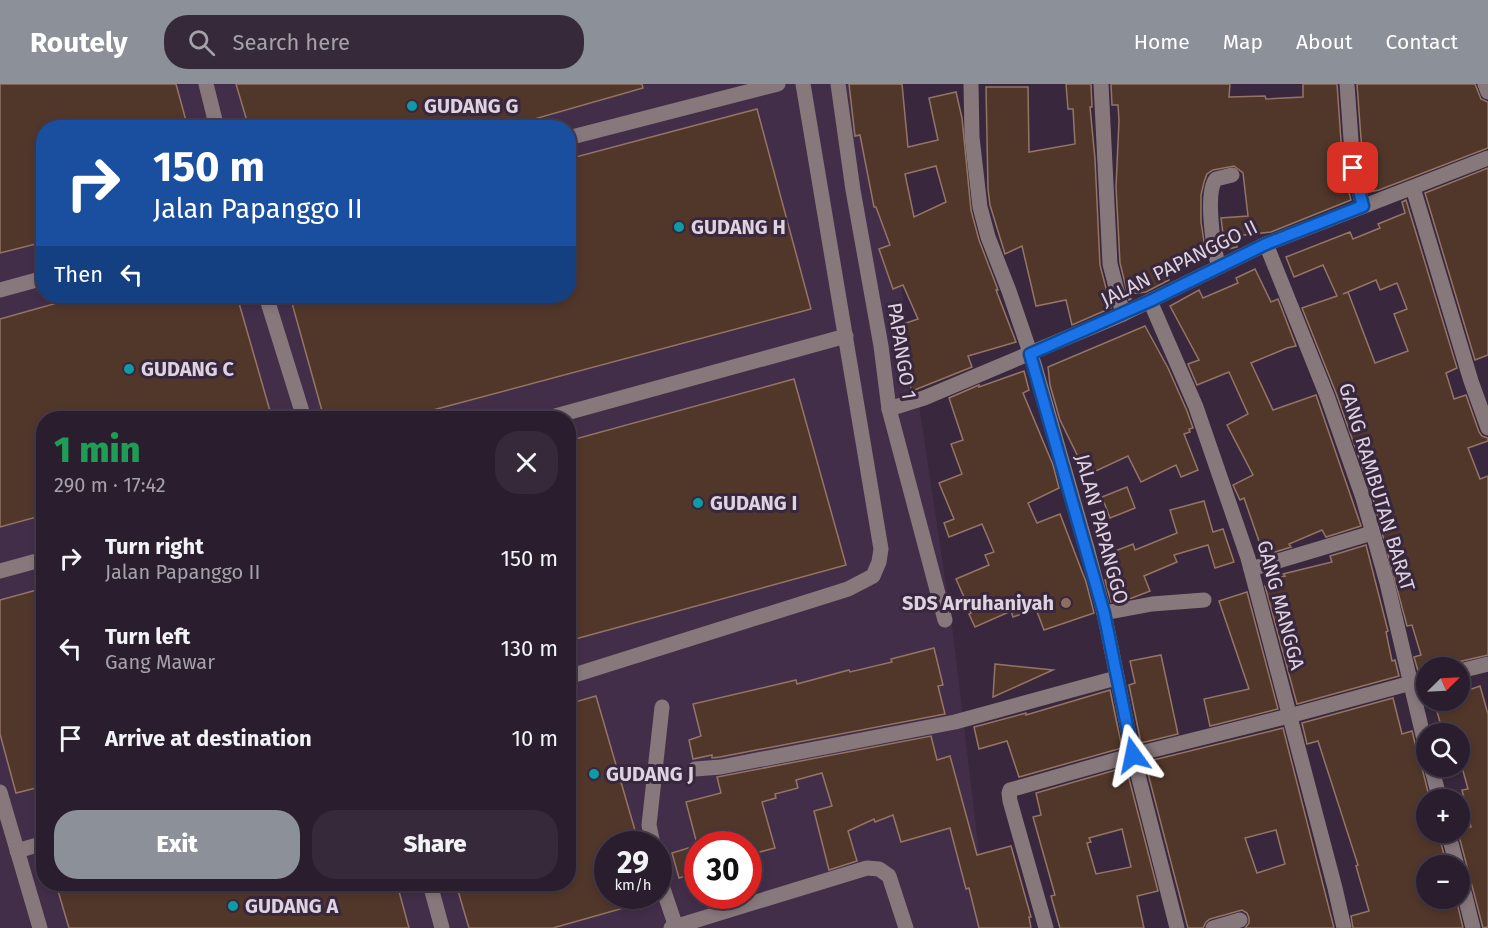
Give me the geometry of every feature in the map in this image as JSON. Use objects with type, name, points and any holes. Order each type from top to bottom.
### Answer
[{"type":"street","points":[[206,84],[215,120]]},
{"type":"street","points":[[576,136],[778,84]]},
{"type":"street","points":[[576,674],[848,589],[873,576],[879,562],[880,549],[803,84]]},
{"type":"street","name":"PAPANGO 1","points":[[838,84],[853,190],[881,346],[889,409],[945,620]]},
{"type":"street","name":"JALAN PAPANGGO","points":[[971,84],[972,136],[980,207],[988,237],[1030,354],[1104,613],[1133,755],[1177,928]]},
{"type":"street","points":[[1101,84],[1110,264],[1123,314]]},
{"type":"street","points":[[1347,84],[1353,168],[1363,206]]},
{"type":"street","points":[[1485,84],[1488,92]]},
{"type":"street","name":"JALAN PAPANGGO II","points":[[889,409],[924,398],[1123,314],[1266,244],[1488,158]]},
{"type":"street","points":[[1219,266],[1212,231],[1212,187],[1216,179],[1232,176]]},
{"type":"street","points":[[1413,188],[1470,381],[1488,428]]},
{"type":"street","name":"GANG RAMBUTAN BARAT","points":[[1266,244],[1328,396],[1363,498],[1387,583],[1420,723]]},
{"type":"street","points":[[0,290],[36,280]]},
{"type":"street","name":"GANG MANGGA","points":[[1150,301],[1196,407],[1251,569],[1344,928]]},
{"type":"street","points":[[268,303],[302,411]]},
{"type":"street","points":[[573,411],[846,336]]},
{"type":"street","points":[[1251,569],[1372,533]]},
{"type":"street","points":[[0,571],[36,561]]},
{"type":"street","points":[[1104,613],[1152,604],[1204,600]]},
{"type":"street","points":[[1470,668],[1488,664]]},
{"type":"street","points":[[695,769],[721,767],[955,722],[1116,678]]},
{"type":"street","points":[[1046,928],[1009,793],[1016,787],[1416,682]]},
{"type":"street","points":[[650,831],[649,825],[662,707]]},
{"type":"street","points":[[0,792],[40,928]]},
{"type":"street","points":[[16,851],[36,845]]},
{"type":"street","points":[[668,909],[673,927],[867,868],[879,868],[889,876],[906,928]]},
{"type":"street","points":[[432,891],[442,928]]},
{"type":"street","points":[[1468,909],[1473,928]]},
{"type":"street","points":[[1213,928],[1240,920]]},
{"type":"shaded area","points":[[0,84],[871,84],[952,625],[988,928],[0,928]]},
{"type":"building","points":[[0,84],[176,84],[186,120],[36,120],[36,244],[0,253]]},
{"type":"building","name":"GUDANG G","points":[[236,84],[642,84],[643,88],[531,120],[247,120]]},
{"type":"building","points":[[849,84],[902,84],[908,147],[938,140],[929,98],[956,92],[962,118],[971,210],[979,240],[998,290],[996,290],[1016,342],[968,356],[972,367],[912,391],[894,327],[918,319],[903,285],[893,289],[879,249],[890,245],[876,207],[874,207],[860,135],[855,136]],"holes":[[[936,166],[946,202],[914,217],[905,174]]]},
{"type":"building","points":[[1066,84],[1091,84],[1092,107],[1090,107],[1100,265],[1111,308],[1072,325],[1066,300],[1036,306],[1022,246],[1005,254],[990,205],[988,189],[986,87],[1028,87],[1029,152],[1075,144],[1073,109],[1068,109]]},
{"type":"building","points":[[1111,84],[1230,84],[1229,97],[1265,96],[1266,99],[1303,97],[1303,84],[1337,84],[1343,169],[1351,200],[1271,232],[1236,236],[1237,247],[1225,250],[1221,218],[1248,216],[1243,173],[1234,166],[1213,170],[1207,174],[1201,195],[1201,222],[1206,255],[1168,266],[1169,280],[1146,292],[1128,294],[1131,299],[1129,300],[1120,263],[1116,187],[1119,121],[1118,105],[1112,105]]},
{"type":"building","points":[[1357,84],[1475,84],[1481,99],[1488,102],[1488,148],[1369,192],[1363,166]]},
{"type":"building","name":"GUDANG H","points":[[757,109],[811,309],[429,411],[322,411],[292,303],[576,303],[576,157]]},
{"type":"building","points":[[1488,168],[1488,355],[1475,360],[1425,193]]},
{"type":"building","points":[[1406,200],[1457,368],[1446,373],[1454,399],[1466,395],[1479,432],[1488,438],[1488,441],[1468,448],[1480,479],[1488,476],[1488,655],[1470,659],[1470,657],[1416,657],[1416,664],[1414,657],[1421,655],[1412,625],[1407,626],[1372,495],[1336,393],[1302,308],[1337,296],[1323,265],[1294,277],[1286,257],[1350,232],[1353,239],[1380,228],[1378,224],[1405,213],[1402,202]],"holes":[[[1376,280],[1380,290],[1397,283],[1407,309],[1394,314],[1408,351],[1375,363],[1348,292],[1343,294]]]},
{"type":"building","points":[[1255,269],[1271,302],[1278,299],[1296,346],[1251,363],[1273,410],[1316,395],[1361,526],[1326,537],[1322,530],[1289,544],[1291,547],[1272,553],[1267,544],[1261,547],[1244,498],[1240,500],[1233,485],[1253,475],[1227,425],[1248,414],[1229,372],[1197,385],[1188,364],[1199,360],[1170,306],[1199,290],[1203,298],[1238,283],[1236,278]]},
{"type":"building","name":"GUDANG C","points":[[57,303],[239,303],[270,411],[36,411],[36,517],[0,527],[0,319]]},
{"type":"building","points":[[1145,326],[1168,368],[1187,411],[1193,428],[1184,434],[1198,470],[1181,477],[1176,465],[1141,482],[1128,456],[1087,475],[1060,420],[1050,385],[1048,367]]},
{"type":"building","points":[[1024,371],[1029,390],[1023,393],[1053,465],[1059,488],[1028,503],[1037,523],[1060,514],[1086,582],[1094,613],[1044,630],[1036,609],[1013,617],[1011,611],[975,627],[956,579],[989,565],[985,555],[994,552],[982,524],[949,537],[944,523],[954,519],[939,483],[962,474],[951,444],[963,440],[949,398],[979,385],[979,387]]},
{"type":"building","name":"GUDANG I","points":[[794,379],[846,565],[576,639],[576,439]]},
{"type":"building","points":[[1127,487],[1135,508],[1110,518],[1102,497]]},
{"type":"building","points":[[1204,501],[1213,532],[1223,529],[1234,562],[1215,568],[1208,545],[1174,555],[1177,562],[1144,576],[1150,591],[1132,598],[1111,602],[1105,580],[1114,577],[1105,555],[1133,544],[1135,550],[1177,533],[1170,510]]},
{"type":"building","points":[[1366,545],[1388,631],[1386,632],[1392,661],[1395,660],[1399,676],[1297,704],[1265,586],[1270,585],[1269,580],[1285,576],[1283,574],[1332,562],[1330,556]]},
{"type":"building","points":[[36,590],[36,788],[16,793],[0,734],[0,600]]},
{"type":"building","points":[[1247,592],[1278,709],[1210,726],[1204,699],[1249,689],[1219,601]]},
{"type":"building","points":[[934,648],[943,685],[938,686],[945,714],[720,757],[712,758],[712,755],[693,759],[689,740],[701,736],[693,704],[796,680],[797,684],[849,670],[850,672],[892,662],[891,659]]},
{"type":"building","points":[[1161,655],[1178,734],[1141,743],[1129,685],[1135,683],[1130,661]]},
{"type":"building","points":[[995,664],[1053,670],[993,697]]},
{"type":"building","points":[[1480,686],[1488,714],[1488,927],[1483,928],[1470,878],[1470,855],[1464,855],[1461,843],[1470,843],[1470,789],[1468,789],[1465,777],[1470,777],[1470,723],[1440,723],[1437,711],[1470,711],[1470,690]]},
{"type":"building","points":[[1110,690],[1122,748],[1019,777],[1007,741],[979,749],[974,727],[1026,713],[1026,715]]},
{"type":"building","name":"GUDANG J","points":[[596,696],[635,831],[594,831],[594,909],[620,909],[553,928],[469,928],[458,891],[576,891],[576,702]]},
{"type":"building","points":[[1393,698],[1402,734],[1412,731],[1416,747],[1416,777],[1424,777],[1427,789],[1416,789],[1416,843],[1441,843],[1444,855],[1416,855],[1416,909],[1459,909],[1463,928],[1353,928],[1351,916],[1369,911],[1356,866],[1358,865],[1318,741],[1307,744],[1302,723]]},
{"type":"building","points":[[1283,728],[1334,928],[1245,928],[1249,923],[1249,918],[1242,910],[1210,919],[1203,928],[1188,928],[1145,762]],"holes":[[[1276,830],[1285,864],[1257,873],[1245,838]]]},
{"type":"building","points":[[931,736],[937,760],[950,756],[977,855],[1011,846],[1031,917],[1029,917],[1031,928],[979,928],[950,828],[901,842],[893,815],[875,822],[874,819],[848,831],[857,861],[829,870],[814,811],[832,806],[822,773],[796,780],[798,788],[775,794],[776,798],[762,802],[775,848],[762,851],[762,831],[694,831],[686,802],[721,793],[717,777]]},
{"type":"building","points":[[1126,767],[1158,891],[1137,896],[1144,928],[1060,928],[1051,896],[1055,895],[1033,817],[1041,815],[1036,793]],"holes":[[[1122,829],[1131,867],[1096,874],[1087,843],[1091,842],[1089,838]]]},
{"type":"building","points":[[684,849],[684,876],[679,878],[672,853]]},
{"type":"building","name":"GUDANG A","points":[[58,891],[399,891],[409,928],[69,928]]},
{"type":"place","name":"GUDANG G","points":[[412,106]]},
{"type":"place","name":"GUDANG H","points":[[679,227]]},
{"type":"place","name":"GUDANG C","points":[[129,369]]},
{"type":"place","name":"GUDANG I","points":[[698,503]]},
{"type":"place","name":"SDS Arruhaniyah","points":[[1066,603]]},
{"type":"place","name":"GUDANG J","points":[[594,774]]},
{"type":"place","name":"GUDANG A","points":[[233,906]]},
{"type":"route","points":[[1133,755],[1104,613],[1030,354],[1150,301],[1266,244],[1363,206],[1353,168]]}]
